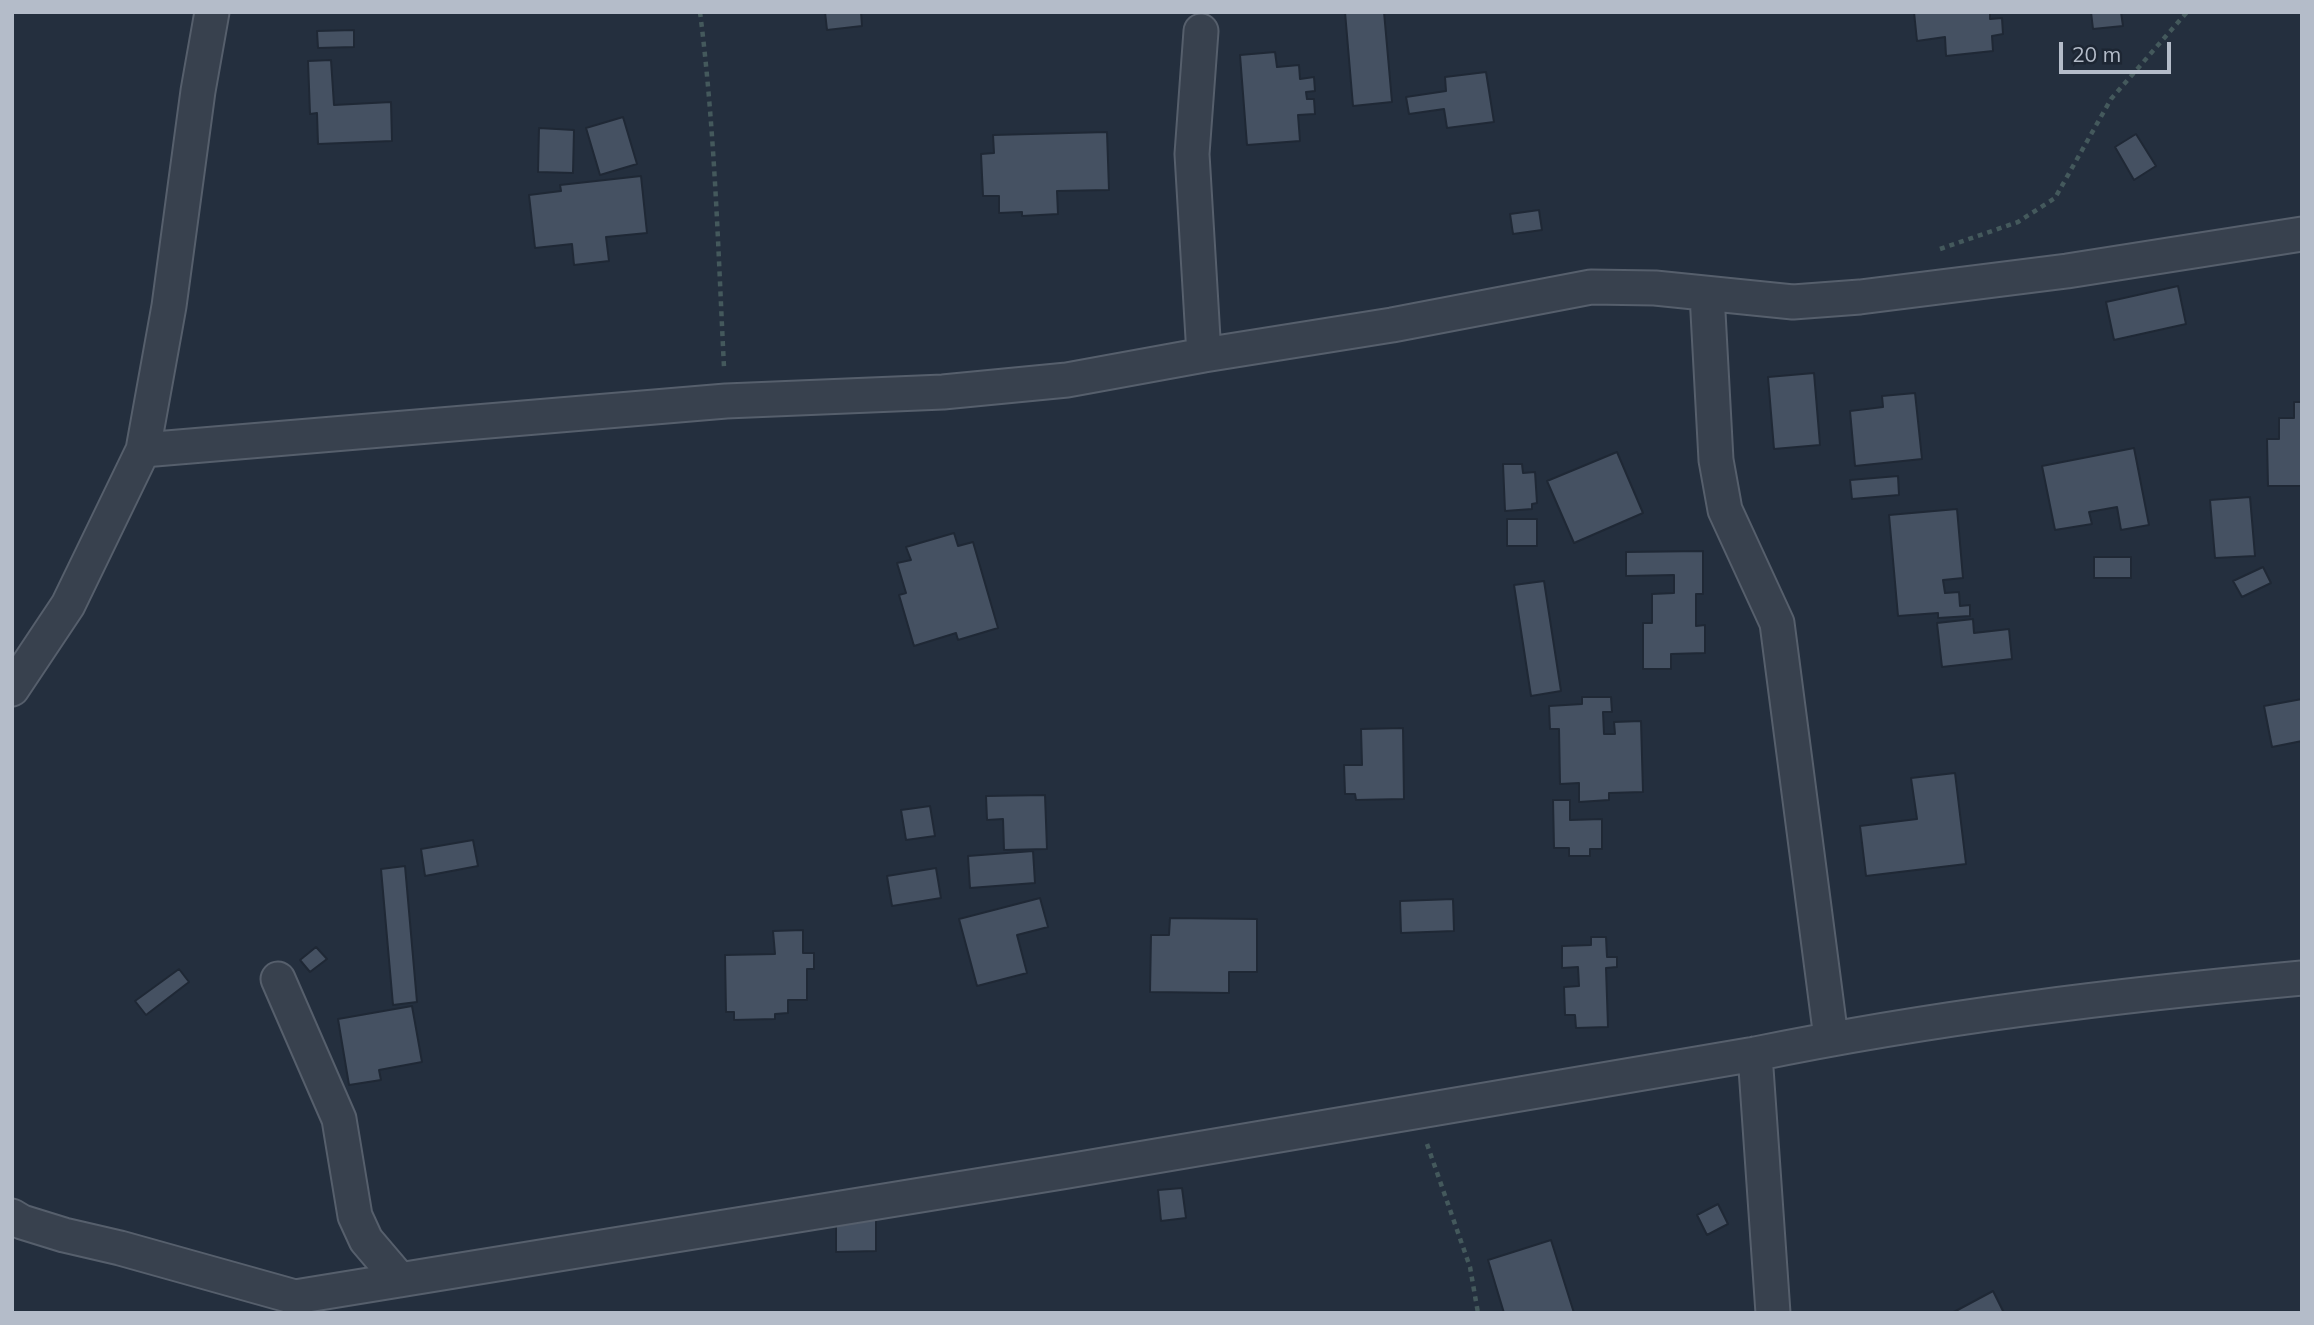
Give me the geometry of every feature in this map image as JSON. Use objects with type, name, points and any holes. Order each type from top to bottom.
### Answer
[{"type":"street","points":[[12,689],[68,605],[143,450],[169,306],[198,91],[212,12]]},
{"type":"street","points":[[1201,31],[1192,154],[1204,355]]},
{"type":"street","points":[[143,450],[726,401],[943,392],[1067,380],[1392,325],[1591,287],[1655,288],[1793,302],[1860,297],[2067,271],[2302,234]]},
{"type":"street","points":[[1707,294],[1716,460],[1725,510],[1777,623],[1830,1038]]},
{"type":"street","points":[[12,1216],[22,1222],[64,1235],[295,1297],[1062,1172],[1755,1054],[1830,1038],[2004,1011],[2302,978]]},
{"type":"street","points":[[278,979],[339,1119],[355,1216],[366,1240],[400,1280]]},
{"type":"street","points":[[1755,1054],[1773,1313]]},
{"type":"path","points":[[700,12],[705,48],[726,401]]},
{"type":"path","points":[[1937,250],[2018,222],[2056,198],[2111,99],[2188,12]]},
{"type":"path","points":[[1416,1110],[1470,1267],[1478,1313]]},
{"type":"building","points":[[825,12],[861,12],[862,26],[827,30]]},
{"type":"building","points":[[1345,12],[1384,12],[1392,102],[1353,106]]},
{"type":"building","points":[[1914,12],[1990,12],[1990,19],[2002,18],[2003,34],[1992,36],[1993,51],[1946,56],[1945,37],[1917,41]]},
{"type":"building","points":[[2091,12],[2121,12],[2123,26],[2093,29]]},
{"type":"building","points":[[354,30],[354,47],[318,48],[317,31]]},
{"type":"building","points":[[1275,52],[1277,67],[1299,65],[1300,79],[1314,77],[1315,91],[1306,92],[1307,99],[1314,99],[1315,114],[1298,115],[1300,141],[1247,145],[1240,55]]},
{"type":"building","points":[[331,60],[334,105],[391,102],[392,141],[318,144],[317,113],[310,114],[308,61]]},
{"type":"building","points":[[1486,72],[1494,122],[1447,128],[1444,109],[1409,114],[1406,97],[1446,91],[1445,77]]},
{"type":"building","points":[[623,117],[637,164],[600,175],[586,128]]},
{"type":"building","points":[[539,128],[574,130],[573,173],[538,172]]},
{"type":"building","points":[[1107,132],[1109,190],[1057,191],[1058,214],[1022,216],[1022,212],[999,213],[999,196],[983,196],[981,154],[994,153],[993,135]]},
{"type":"building","points":[[2136,134],[2156,166],[2134,180],[2115,147]]},
{"type":"building","points":[[641,176],[647,233],[606,237],[609,261],[574,265],[572,244],[535,248],[529,195],[561,191],[560,185]]},
{"type":"building","points":[[1539,210],[1542,230],[1513,234],[1510,214]]},
{"type":"building","points":[[2178,286],[2186,324],[2114,340],[2106,302]]},
{"type":"building","points":[[1814,373],[1820,445],[1774,449],[1768,377]]},
{"type":"building","points":[[1915,393],[1922,459],[1855,466],[1850,411],[1883,407],[1882,396]]},
{"type":"building","points":[[2294,402],[2302,402],[2302,486],[2268,486],[2267,439],[2279,439],[2279,418],[2294,418]]},
{"type":"building","points":[[2134,448],[2149,525],[2121,530],[2117,507],[2089,512],[2092,524],[2055,530],[2042,466]]},
{"type":"building","points":[[1617,452],[1643,513],[1574,543],[1547,481]]},
{"type":"building","points":[[1503,464],[1522,464],[1523,473],[1535,472],[1537,503],[1532,504],[1532,509],[1505,511]]},
{"type":"building","points":[[1898,476],[1899,495],[1852,499],[1850,480]]},
{"type":"building","points":[[2250,497],[2255,556],[2215,558],[2210,500]]},
{"type":"building","points":[[1957,509],[1963,578],[1943,580],[1945,593],[1959,592],[1960,606],[1970,605],[1970,616],[1938,618],[1938,613],[1898,616],[1889,515]]},
{"type":"building","points":[[1507,519],[1537,519],[1537,546],[1507,546]]},
{"type":"building","points":[[954,533],[958,546],[973,542],[998,628],[958,640],[956,633],[914,646],[899,595],[906,593],[897,563],[911,560],[906,547]]},
{"type":"building","points":[[1703,551],[1703,594],[1696,594],[1696,626],[1705,625],[1705,653],[1671,654],[1671,669],[1643,669],[1643,623],[1652,623],[1652,594],[1674,593],[1674,575],[1626,576],[1626,552]]},
{"type":"building","points":[[2094,557],[2131,557],[2131,578],[2094,578]]},
{"type":"building","points":[[2263,567],[2271,583],[2242,597],[2233,581]]},
{"type":"building","points":[[1544,581],[1561,691],[1531,696],[1514,585]]},
{"type":"building","points":[[1973,619],[1974,633],[2009,629],[2012,659],[1942,667],[1937,623]]},
{"type":"building","points":[[1582,697],[1611,697],[1612,712],[1603,712],[1604,734],[1615,734],[1614,722],[1641,721],[1643,792],[1609,793],[1609,800],[1579,802],[1579,783],[1560,784],[1559,729],[1550,729],[1549,706],[1582,704]]},
{"type":"building","points":[[2302,699],[2302,741],[2272,747],[2264,706]]},
{"type":"building","points":[[1403,728],[1404,799],[1356,800],[1355,794],[1345,794],[1344,765],[1362,765],[1361,729]]},
{"type":"building","points":[[1955,773],[1966,864],[1866,876],[1860,826],[1917,819],[1911,778]]},
{"type":"building","points":[[1045,795],[1047,849],[1004,850],[1003,819],[987,820],[986,796]]},
{"type":"building","points":[[1553,800],[1570,800],[1570,820],[1602,819],[1602,849],[1590,849],[1590,856],[1569,856],[1569,848],[1554,848]]},
{"type":"building","points":[[930,806],[935,836],[906,840],[901,810]]},
{"type":"building","points":[[473,840],[478,866],[425,876],[421,849]]},
{"type":"building","points":[[1033,851],[1035,883],[970,888],[968,856]]},
{"type":"building","points":[[405,866],[417,1002],[393,1005],[381,869]]},
{"type":"building","points":[[936,868],[941,898],[892,906],[887,876]]},
{"type":"building","points":[[1040,898],[1048,927],[1017,935],[1027,973],[977,986],[959,919]]},
{"type":"building","points":[[1453,899],[1454,931],[1401,933],[1400,901]]},
{"type":"building","points":[[1170,918],[1257,919],[1257,972],[1229,972],[1229,993],[1150,992],[1151,935],[1169,935]]},
{"type":"building","points":[[803,930],[803,953],[814,953],[814,969],[807,969],[807,1000],[788,1000],[788,1013],[775,1014],[775,1019],[734,1020],[734,1012],[726,1012],[725,955],[775,954],[773,931]]},
{"type":"building","points":[[1591,937],[1606,937],[1607,957],[1617,957],[1617,967],[1606,968],[1608,1027],[1576,1028],[1575,1015],[1565,1015],[1564,987],[1579,986],[1578,967],[1562,968],[1562,946],[1591,945]]},
{"type":"building","points":[[316,947],[327,959],[310,972],[300,960]]},
{"type":"building","points":[[179,969],[189,982],[146,1015],[135,1001]]},
{"type":"building","points":[[412,1006],[422,1062],[379,1070],[381,1080],[349,1085],[338,1019]]},
{"type":"building","points":[[1182,1188],[1186,1218],[1161,1221],[1158,1190]]},
{"type":"building","points":[[1718,1204],[1728,1224],[1707,1235],[1697,1215]]},
{"type":"building","points":[[876,1217],[876,1251],[836,1252],[836,1218]]},
{"type":"building","points":[[1551,1240],[1574,1313],[1504,1313],[1488,1260]]},
{"type":"building","points":[[1993,1291],[2004,1313],[1952,1313]]}]
